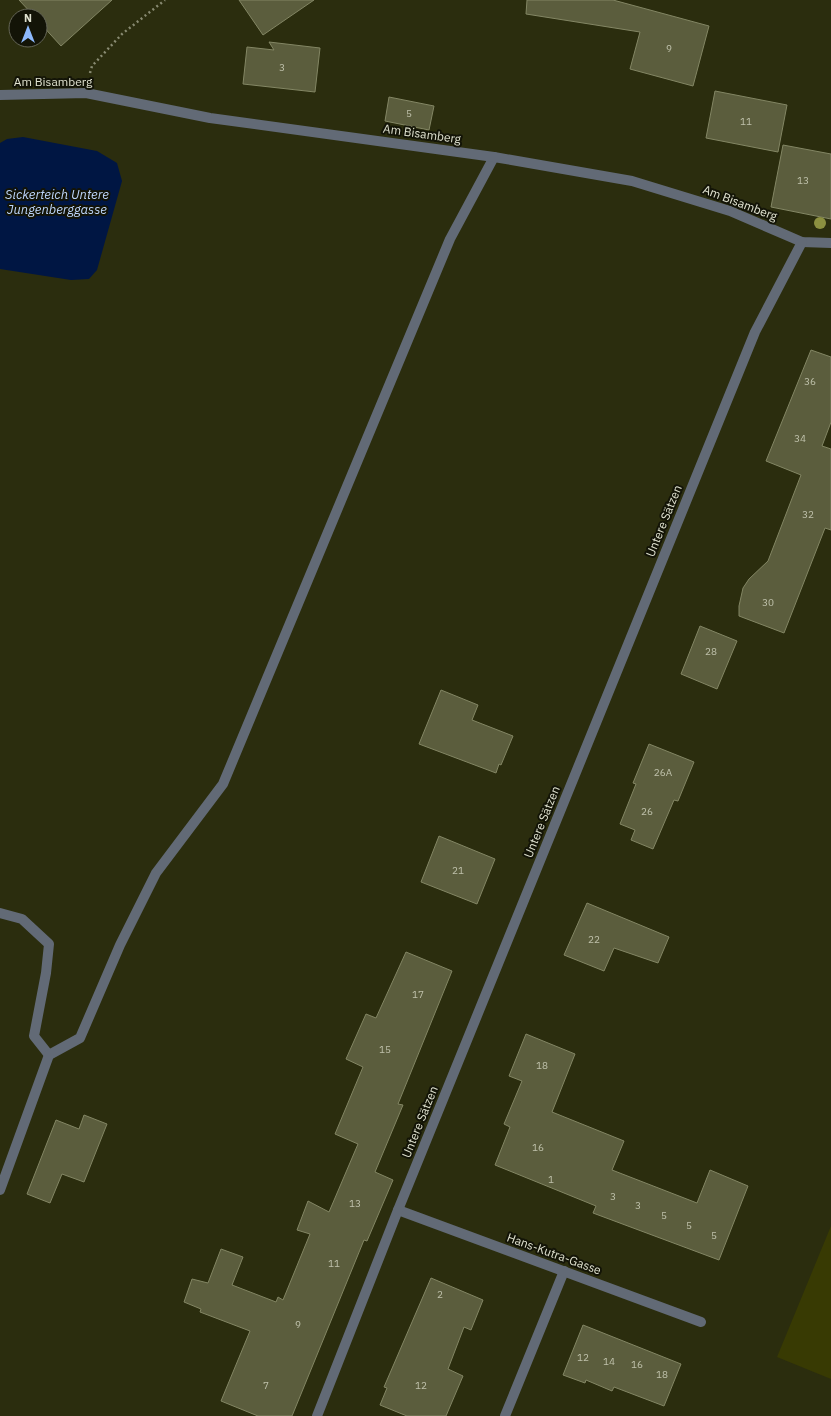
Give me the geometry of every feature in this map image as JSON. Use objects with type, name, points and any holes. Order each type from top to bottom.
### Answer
[{"type":"street","name":"Am Bisamberg","points":[[0,95],[86,93],[210,118],[494,157],[632,181],[730,211],[802,242],[831,243]]},
{"type":"street","points":[[0,1190],[49,1055],[80,1038],[120,944],[156,873],[223,784],[450,239],[494,157]]},
{"type":"street","name":"Untere Sätzen","points":[[317,1416],[398,1210],[755,332],[802,242]]},
{"type":"street","points":[[0,913],[22,919],[49,944],[46,973],[34,1036],[49,1055]]},
{"type":"street","name":"Hans-Kutra-Gasse","points":[[398,1210],[701,1322]]},
{"type":"street","points":[[505,1416],[564,1271]]},
{"type":"path","points":[[86,93],[92,66],[122,34],[165,0]]},
{"type":"shaded area","points":[[831,1226],[831,1379],[777,1357]]},
{"type":"water","name":"Sickerteich Untere Jungenberggasse","points":[[23,137],[97,151],[117,163],[122,181],[97,270],[89,279],[71,280],[0,269],[0,143],[7,139]]},
{"type":"building","points":[[19,0],[112,0],[61,46],[48,32],[48,8],[26,8]]},
{"type":"building","points":[[239,0],[314,0],[263,35]]},
{"type":"building","points":[[527,0],[613,0],[709,26],[693,86],[630,69],[640,32],[526,14]]},
{"type":"building","points":[[269,42],[320,48],[315,92],[243,84],[247,47],[274,50]]},
{"type":"building","points":[[715,91],[787,105],[778,152],[706,138]]},
{"type":"building","points":[[389,97],[434,106],[429,130],[385,121]]},
{"type":"building","points":[[783,145],[831,154],[831,219],[771,207]]},
{"type":"building","points":[[811,350],[831,357],[831,422],[822,446],[831,449],[831,530],[825,528],[784,633],[739,616],[739,606],[743,588],[749,579],[768,561],[801,475],[766,461]]},
{"type":"building","points":[[700,626],[737,641],[717,689],[681,674]]},
{"type":"building","points":[[441,690],[478,705],[472,720],[513,736],[501,765],[499,764],[496,773],[419,744]]},
{"type":"building","points":[[649,744],[694,762],[678,801],[674,800],[653,849],[631,840],[635,830],[620,824],[636,784],[633,783]]},
{"type":"building","points":[[439,836],[495,859],[477,904],[421,882]]},
{"type":"building","points":[[587,903],[669,937],[658,963],[614,948],[604,971],[564,955]]},
{"type":"building","points":[[406,952],[452,971],[398,1104],[403,1105],[375,1172],[393,1180],[367,1241],[364,1240],[292,1416],[258,1416],[221,1401],[250,1331],[200,1312],[201,1309],[184,1302],[192,1279],[208,1283],[221,1249],[243,1257],[232,1285],[276,1302],[278,1297],[283,1300],[310,1234],[297,1230],[308,1201],[329,1212],[358,1144],[335,1134],[363,1067],[346,1059],[366,1014],[376,1018]]},
{"type":"building","points":[[526,1034],[575,1054],[552,1112],[624,1141],[612,1170],[697,1203],[710,1170],[748,1186],[719,1260],[593,1213],[596,1206],[495,1165],[510,1127],[504,1124],[522,1081],[509,1076]]},
{"type":"building","points":[[84,1115],[107,1124],[84,1182],[62,1174],[50,1203],[27,1194],[56,1120],[79,1129]]},
{"type":"building","points":[[431,1278],[483,1300],[471,1330],[464,1327],[448,1369],[463,1376],[446,1416],[407,1416],[380,1405],[387,1388],[384,1387]]},
{"type":"building","points":[[583,1325],[681,1364],[664,1406],[614,1387],[612,1391],[586,1380],[585,1383],[563,1375]]}]
